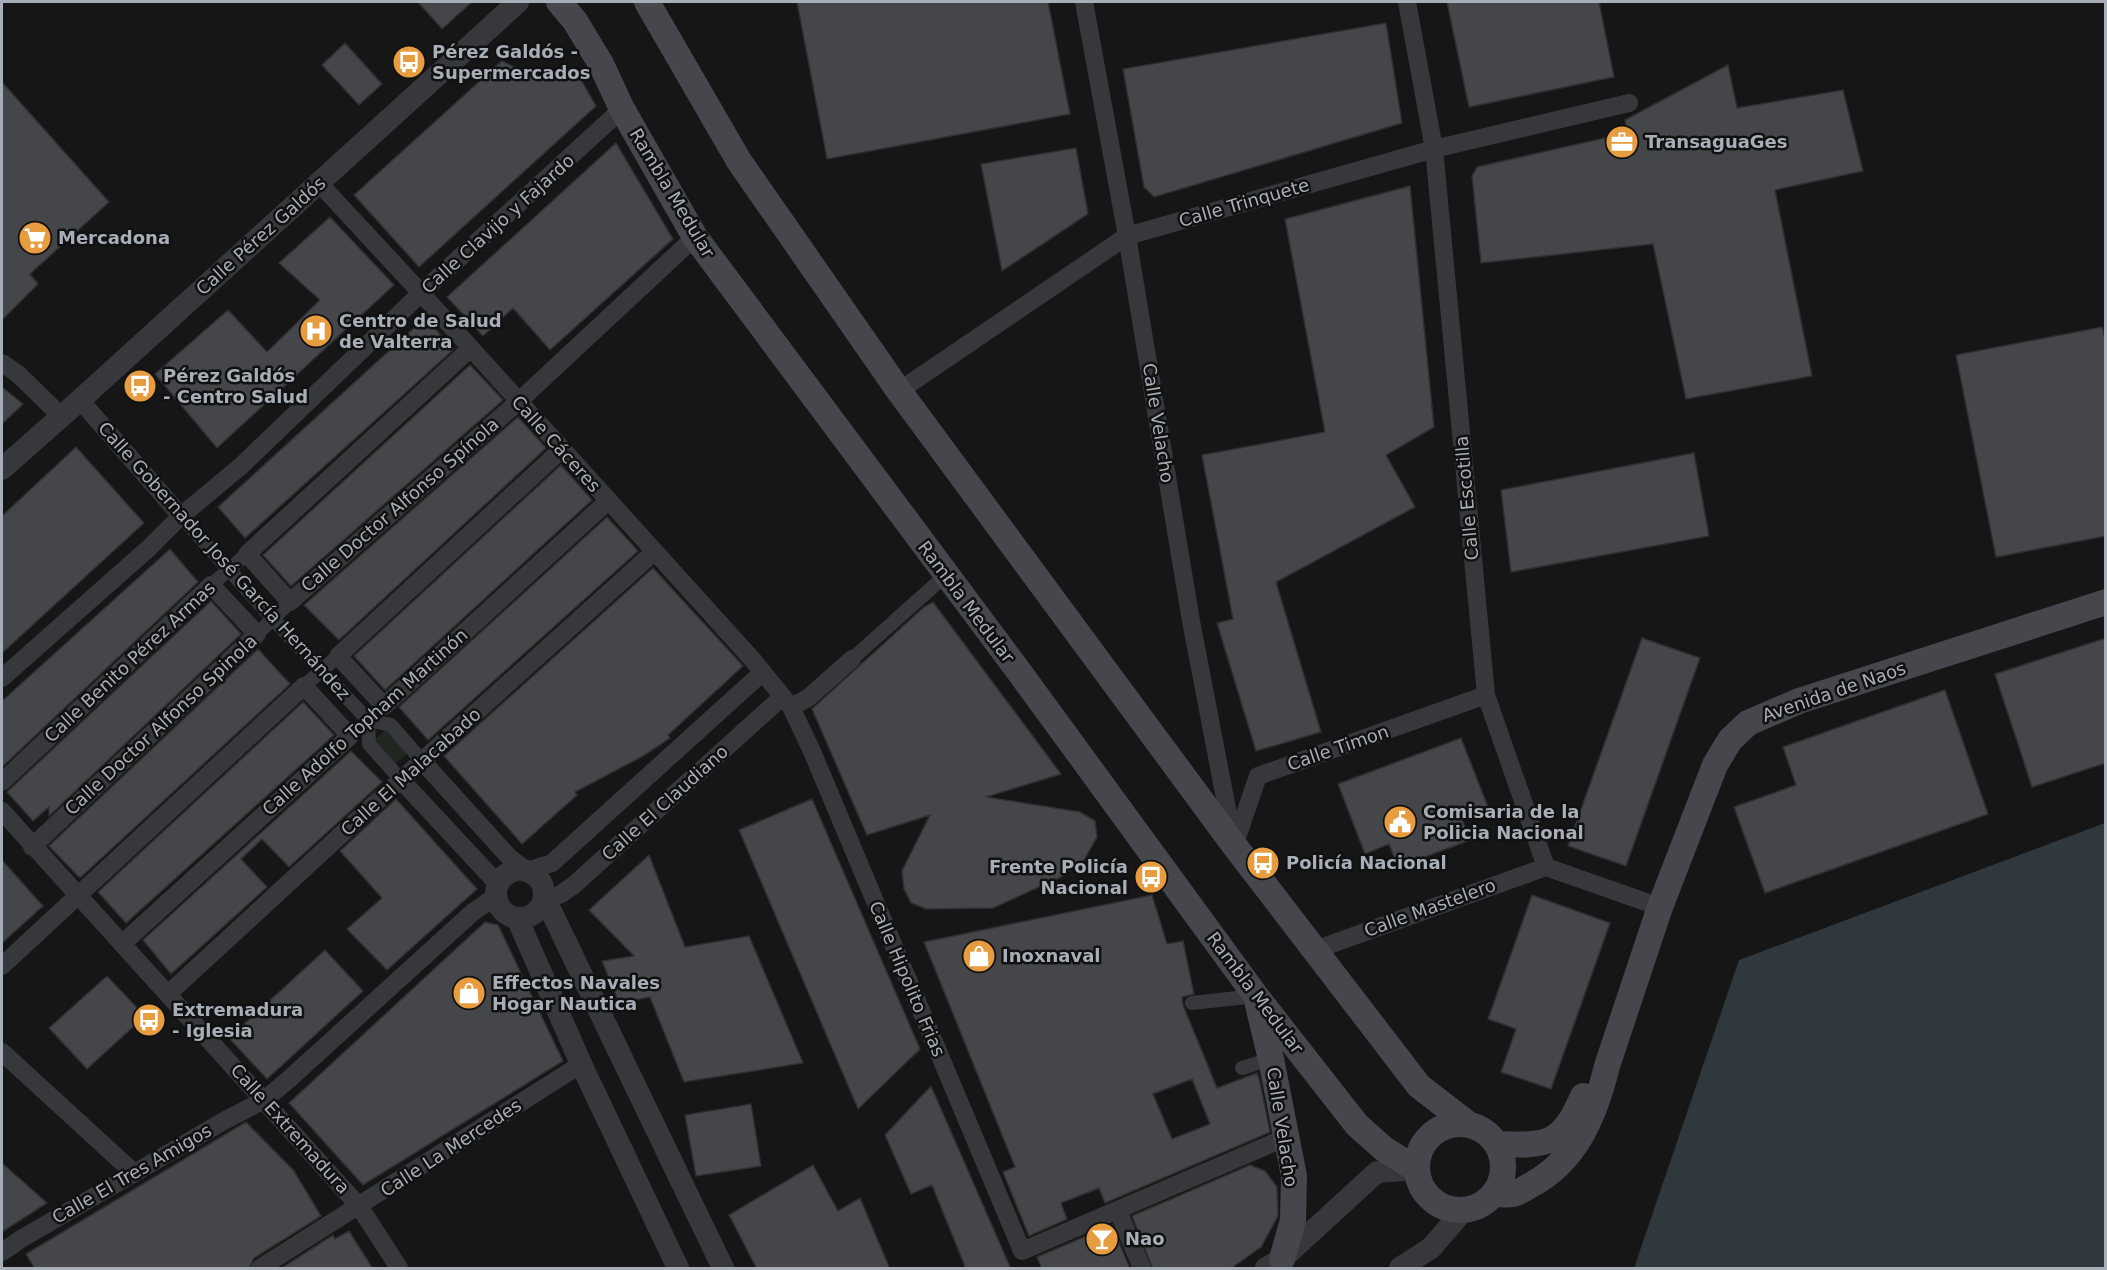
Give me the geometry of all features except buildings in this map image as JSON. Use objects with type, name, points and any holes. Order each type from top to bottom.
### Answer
[{"type":"main road","name":"Rambla Medular","points":[[559,2],[575,21],[601,64],[622,109],[695,237],[1256,996],[1357,1125],[1384,1149],[1416,1168]]},
{"type":"main road","points":[[569,2],[576,2]]},
{"type":"main road","points":[[647,2],[739,161],[899,392],[1234,845],[1419,1086],[1467,1123],[1483,1130],[1497,1144],[1503,1156],[1502,1180],[1486,1202],[1463,1211],[1441,1206],[1427,1197],[1419,1185],[1416,1168],[1419,1153],[1433,1133],[1441,1128],[1467,1123]]},
{"type":"main road","name":"Avenida de Naos","points":[[1494,1194],[1514,1194],[1541,1180],[1569,1156],[1582,1134],[1602,1090],[1607,1066],[1660,907],[1715,765],[1730,740],[1748,723],[1799,701],[2106,602]]},
{"type":"main road","name":"Calle Velacho","points":[[1256,996],[1294,1176],[1293,1220],[1274,1264]]},
{"type":"main road","name":"Avenida de Naos","points":[[1497,1144],[1526,1145],[1557,1138],[1575,1114],[1588,1085],[1607,1066]]},
{"type":"street","name":"Calle Pérez Galdós","points":[[2,469],[518,2]]},
{"type":"street","name":"Calle Velacho","points":[[1084,2],[1127,236],[1191,621],[1234,845]]},
{"type":"street","name":"Calle Escotilla","points":[[1407,2],[1434,149],[1486,695],[1546,867]]},
{"type":"street","name":"Calle Trinquete","points":[[899,392],[1127,236],[1434,149],[1629,103]]},
{"type":"street","name":"Calle Clavijo y Fajardo","points":[[2,678],[150,547],[181,516],[241,466],[421,293],[622,109]]},
{"type":"street","name":"Calle Cáceres","points":[[319,183],[763,672],[786,702]]},
{"type":"street","name":"Calle Doctor Alfonso Spínola","points":[[290,602],[518,402],[695,237]]},
{"type":"street","name":"Calle Benito Pérez Armas","points":[[2,782],[212,585],[471,348]]},
{"type":"street","points":[[2,363],[18,374],[62,417]]},
{"type":"street","name":"Calle Gobernador José García Hernández","points":[[80,400],[273,619],[368,720],[391,725],[509,857],[527,871]]},
{"type":"street","points":[[2,966],[561,450]]},
{"type":"street","name":"Calle Adolfo Topham Martinón","points":[[122,944],[608,501]]},
{"type":"street","name":"Calle El Malacabado","points":[[168,994],[654,552]]},
{"type":"street","name":"Calle Gobernador José García Hernández","points":[[246,554],[290,602]]},
{"type":"street","name":"Calle El Claudiano","points":[[543,902],[574,885],[786,702],[808,698],[946,575]]},
{"type":"street","name":"Calle Gobernador José García Hernández","points":[[212,585],[257,634]]},
{"type":"street","name":"Calle Doctor Alfonso Spinola","points":[[32,847],[290,602]]},
{"type":"street","name":"Calle Gobernador José García Hernández","points":[[338,656],[384,706]]},
{"type":"street","name":"Calle El Claudiano","points":[[527,871],[552,863],[763,672]]},
{"type":"street","name":"Calle Gobernador José García Hernández","points":[[304,686],[350,736]]},
{"type":"street","name":"Calle Timon","points":[[1234,845],[1258,776],[1486,695]]},
{"type":"street","name":"Calle Hipolito Frias","points":[[786,702],[806,739],[1022,1251],[1118,1211]]},
{"type":"street","points":[[264,1100],[473,912],[496,890],[507,873],[513,870],[527,871],[540,880],[544,894],[543,902],[533,914],[517,918],[502,911],[496,890],[369,744],[368,720]]},
{"type":"street","name":"Calle Extremadura","points":[[2,811],[32,847],[359,1206],[399,1269]]},
{"type":"street","points":[[1546,867],[1660,907]]},
{"type":"street","name":"Calle Mastelero","points":[[1315,950],[1546,867]]},
{"type":"street","points":[[543,902],[552,913],[723,1269]]},
{"type":"street","points":[[517,918],[582,1066],[678,1269]]},
{"type":"street","points":[[1192,1003],[1256,996]]},
{"type":"street","points":[[2,1052],[134,1173]]},
{"type":"street","points":[[1242,1068],[1271,1059]]},
{"type":"street","name":"Calle La Mercedes","points":[[260,1269],[572,1070],[582,1066]]},
{"type":"street","name":"Calle El Tres Amigos","points":[[2,1252],[134,1173],[264,1100]]},
{"type":"street","points":[[1142,1269],[1118,1211],[1287,1137]]},
{"type":"street","points":[[1274,1264],[1377,1172],[1416,1168]]},
{"type":"street","points":[[1400,1269],[1431,1248],[1463,1211]]},
{"type":"street","points":[[2,1259],[9,1269]]},
{"type":"shaded area","points":[[389,727],[410,751],[394,765],[373,741]]},
{"type":"shaded area","points":[[2105,823],[2105,1268],[1634,1268],[1739,960]]},
{"type":"place","name":"Pérez Galdós - Supermercados","points":[[409,62]]},
{"type":"place","name":"TransaguaGes","points":[[1622,142]]},
{"type":"place","name":"Mercadona","points":[[35,238]]},
{"type":"place","name":"Centro de Salud de Valterra","points":[[316,331]]},
{"type":"place","name":"Pérez Galdós - Centro Salud","points":[[140,386]]},
{"type":"place","name":"Comisaria de la Policia Nacional","points":[[1400,822]]},
{"type":"place","name":"Policía Nacional","points":[[1263,863]]},
{"type":"place","name":"Frente Policía Nacional","points":[[1151,877]]},
{"type":"place","name":"Inoxnaval","points":[[979,956]]},
{"type":"place","name":"Effectos Navales Hogar Nautica","points":[[469,993]]},
{"type":"place","name":"Extremadura - Iglesia","points":[[149,1020]]},
{"type":"place","name":"Nao","points":[[1102,1239]]}]
